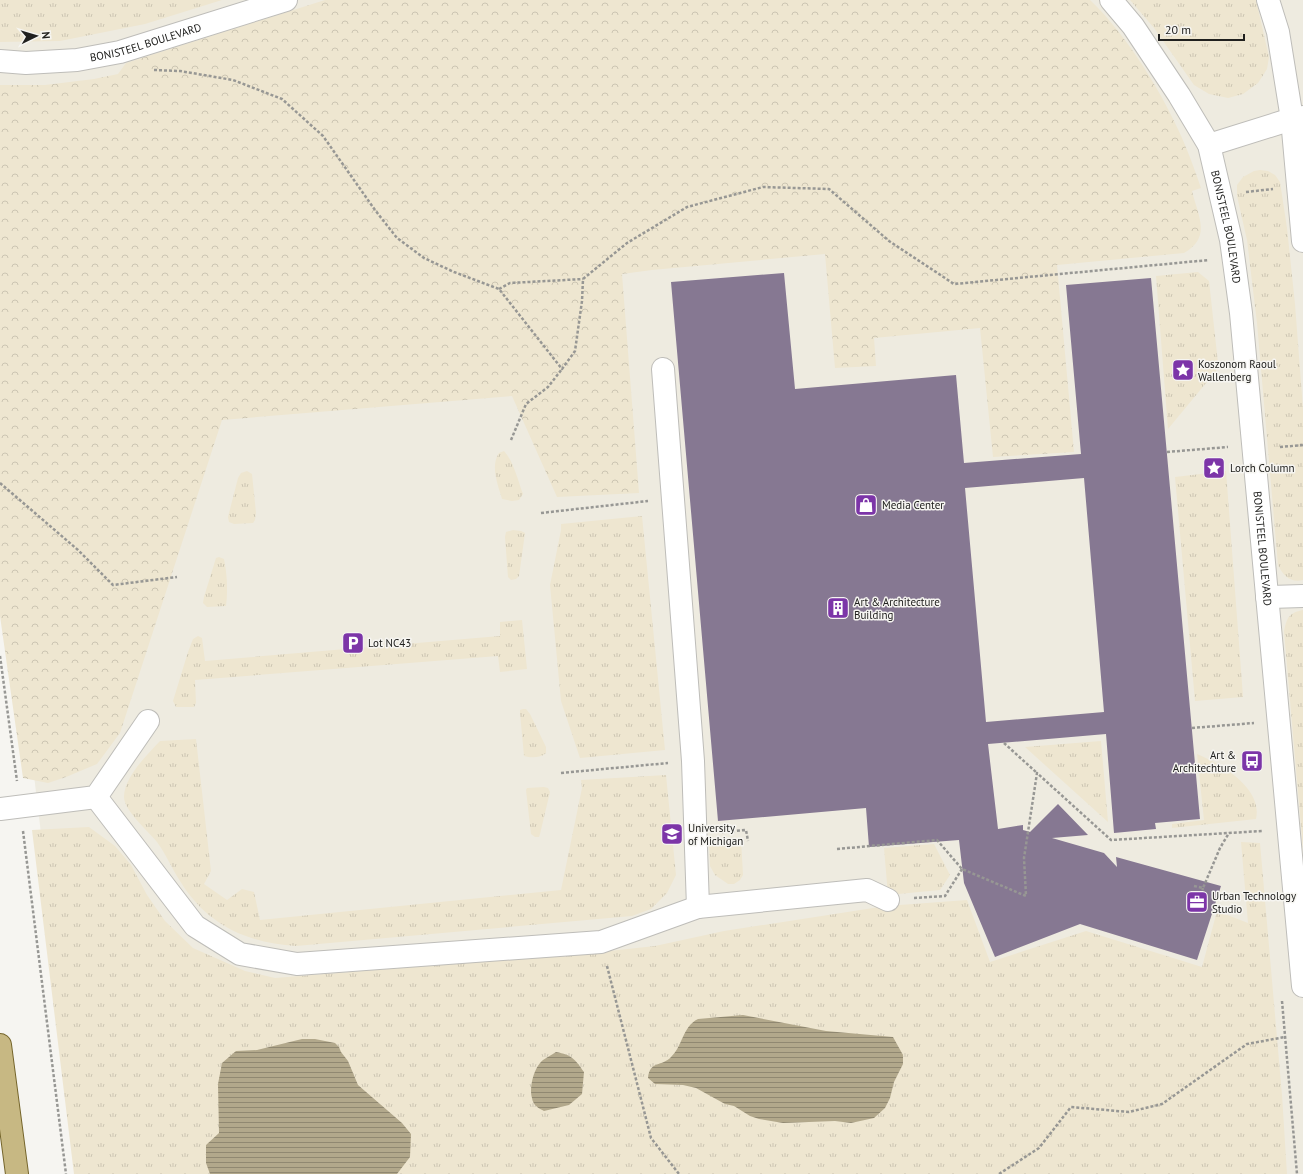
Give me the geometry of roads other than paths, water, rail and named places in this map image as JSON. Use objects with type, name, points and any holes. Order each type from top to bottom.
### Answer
[{"type":"main road","points":[[0,1045],[16,1174]]},
{"type":"street","name":"BONISTEEL BOULEVARD","points":[[0,61],[26,63],[77,60],[120,52],[286,0]]},
{"type":"street","name":"BONISTEEL BOULEVARD","points":[[1111,0],[1133,26],[1179,95],[1209,145],[1231,240],[1240,313],[1303,986]]},
{"type":"street","points":[[1268,0],[1278,32],[1297,118],[1303,241]]},
{"type":"street","points":[[1209,145],[1297,118]]},
{"type":"street","points":[[663,369],[692,761],[698,907]]},
{"type":"street","points":[[1267,597],[1303,596]]},
{"type":"street","points":[[10,807],[96,796],[148,721]]},
{"type":"street","points":[[96,796],[195,926],[240,954],[297,964],[601,942],[698,907],[867,890],[888,900]]},
{"type":"place","name":"Koszonom Raoul Wallenberg","points":[[1183,370]]},
{"type":"place","name":"Lorch Column","points":[[1214,468]]},
{"type":"place","name":"Media Center","points":[[866,505]]},
{"type":"place","name":"Art & Architecture Building","points":[[838,608]]},
{"type":"place","name":"Lot NC43","points":[[353,643]]},
{"type":"place","name":"Art & Architechture","points":[[1252,761]]},
{"type":"place","name":"University of Michigan","points":[[672,834]]},
{"type":"place","name":"Urban Technology Studio","points":[[1197,902]]}]
